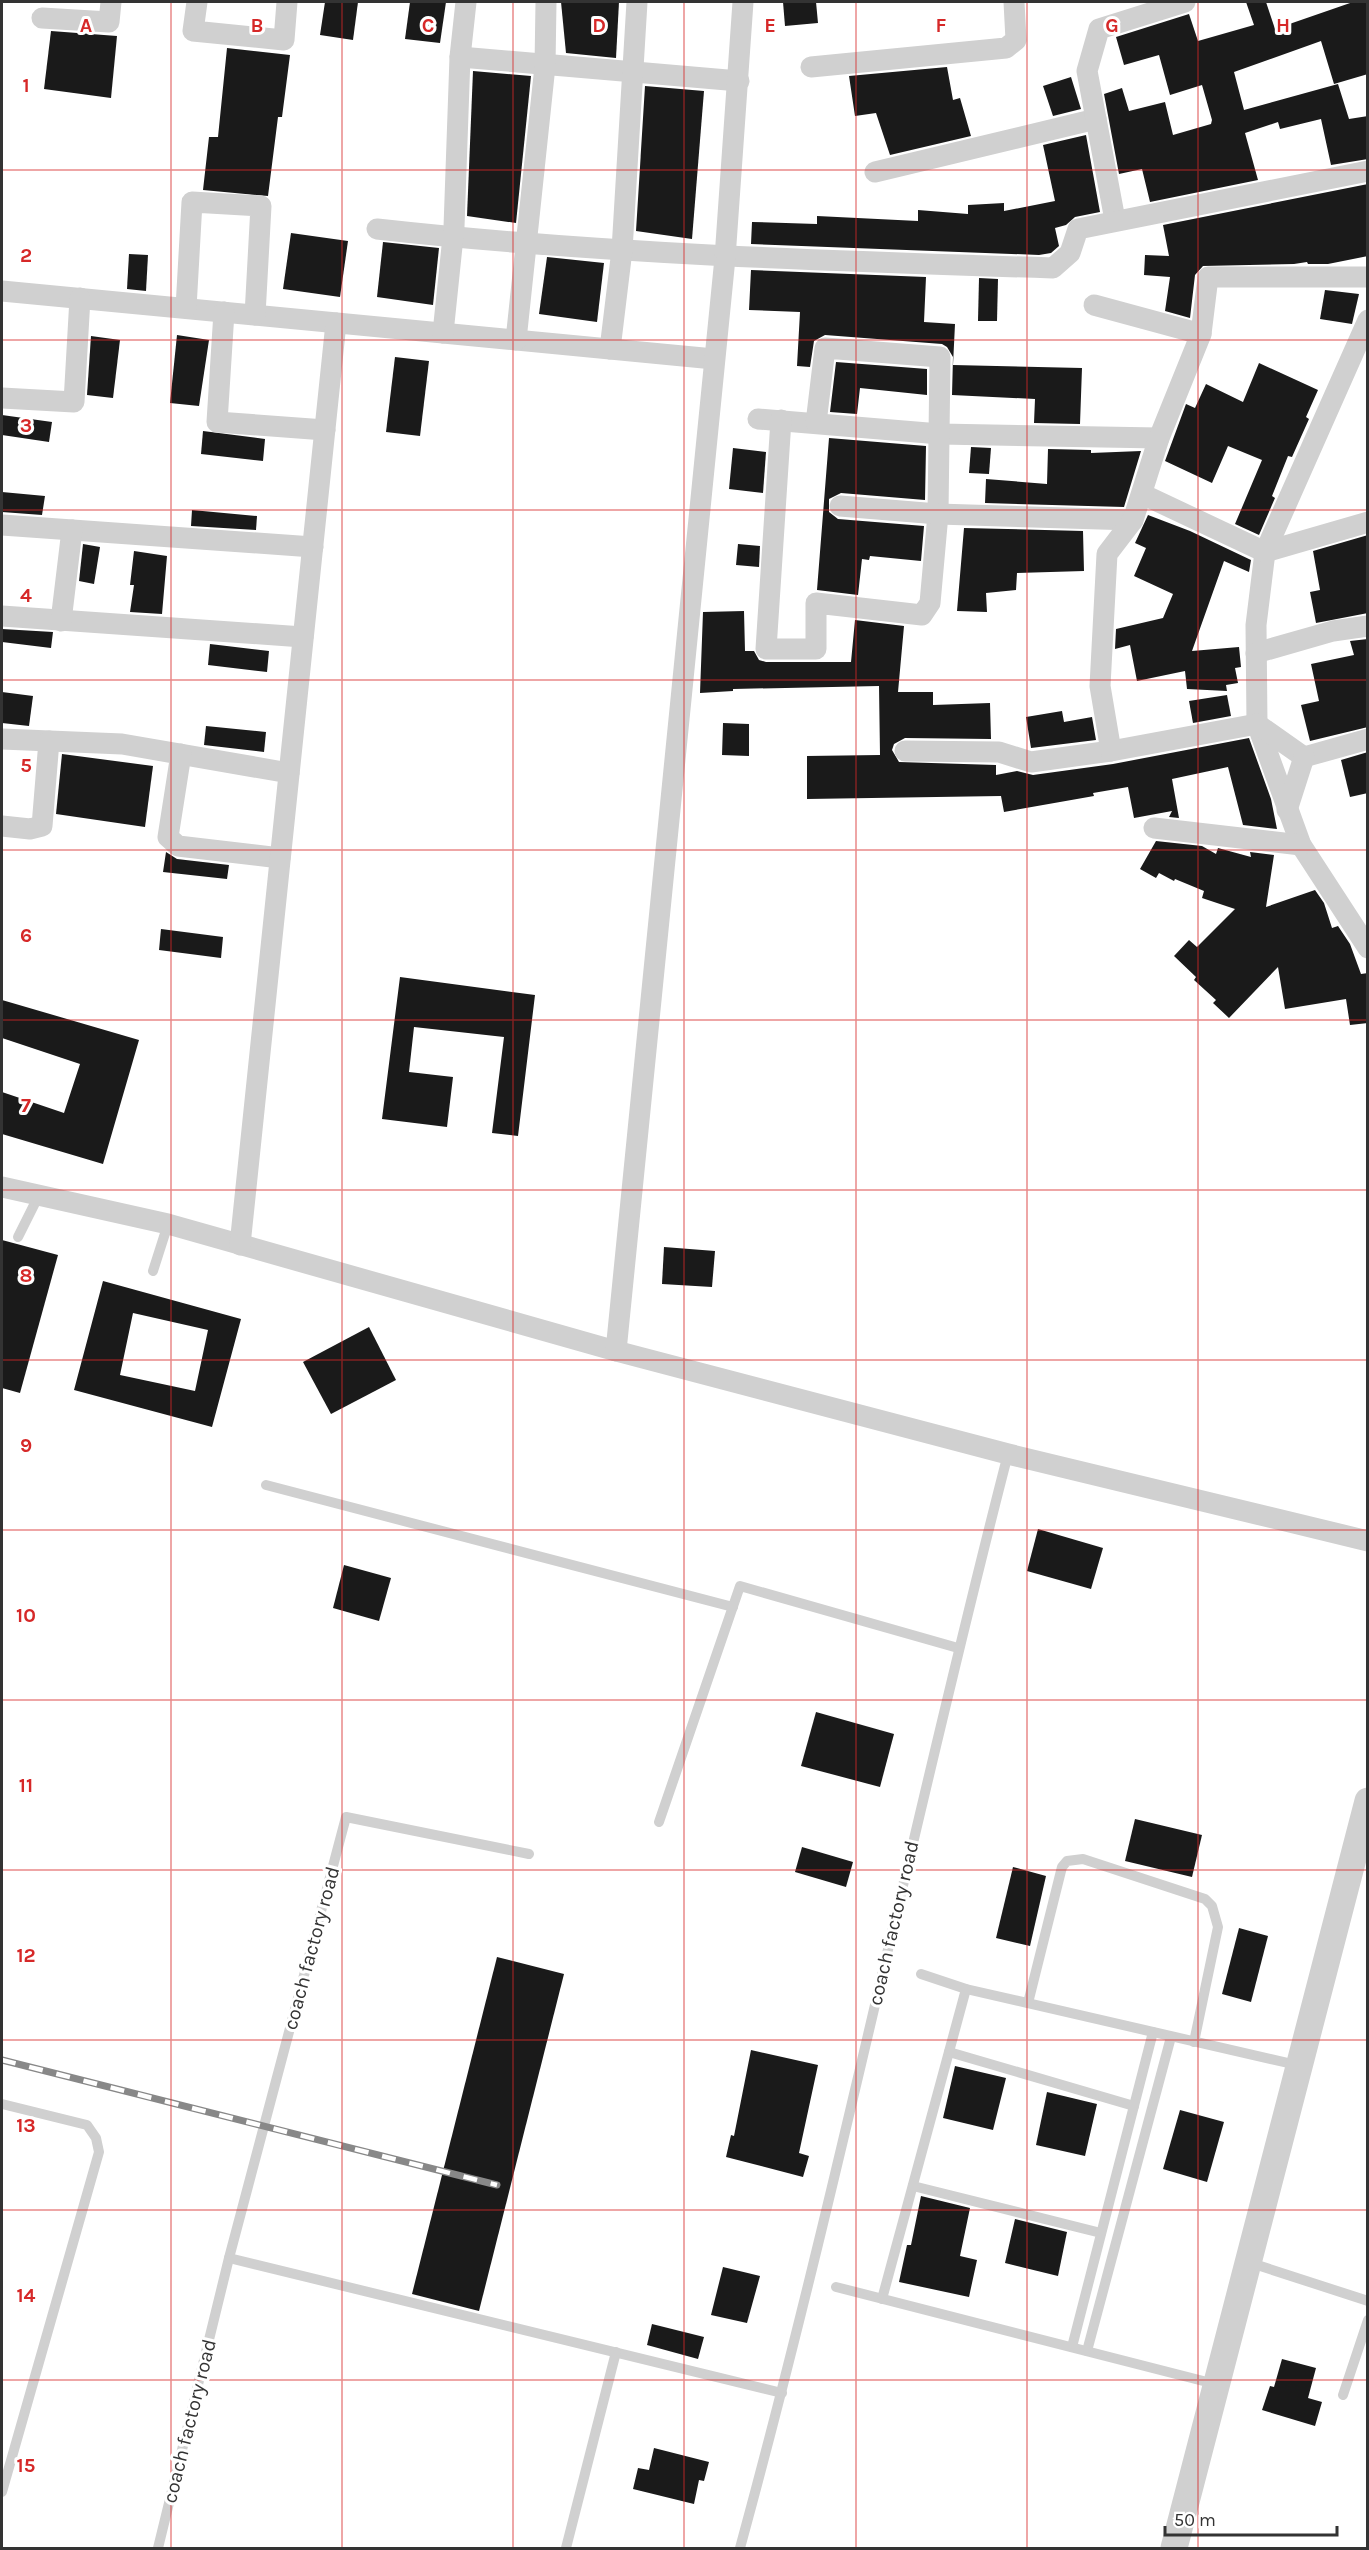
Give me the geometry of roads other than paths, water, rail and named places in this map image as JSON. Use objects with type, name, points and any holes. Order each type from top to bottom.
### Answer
[{"type":"street","points":[[42,18],[109,22],[111,2]]},
{"type":"street","points":[[197,2],[193,31],[284,40],[287,2]]},
{"type":"street","points":[[442,333],[453,237],[460,57],[466,2]]},
{"type":"street","points":[[516,340],[545,66],[546,2]]},
{"type":"street","points":[[610,349],[622,250],[631,71],[637,2]]},
{"type":"street","points":[[616,1351],[725,258],[743,2]]},
{"type":"street","points":[[812,67],[1006,48],[1016,40],[1014,2]]},
{"type":"street","points":[[1115,220],[1087,71],[1099,29],[1185,2]]},
{"type":"street","points":[[460,57],[739,81]]},
{"type":"street","points":[[875,172],[1096,120]]},
{"type":"street","points":[[377,229],[725,258],[1053,268],[1070,253],[1078,229],[1368,171]]},
{"type":"street","points":[[186,309],[192,202],[261,206],[255,315]]},
{"type":"street","points":[[1111,751],[1100,686],[1107,554],[1133,520],[1159,438],[1201,334],[1208,277],[1368,277]]},
{"type":"street","points":[[2,291],[714,359]]},
{"type":"street","points":[[2,398],[74,402],[80,298]]},
{"type":"street","points":[[1094,305],[1201,334]]},
{"type":"street","points":[[224,312],[217,422],[325,430]]},
{"type":"street","points":[[1368,320],[1264,552],[1256,625],[1257,724],[1301,845],[1368,948]]},
{"type":"street","points":[[240,1245],[336,323]]},
{"type":"street","points":[[781,420],[766,649],[816,649],[816,603],[922,615],[930,603],[938,514],[942,360],[938,356],[825,348],[816,423]]},
{"type":"street","points":[[758,419],[940,434],[1159,438]]},
{"type":"street","points":[[1142,494],[1264,552],[1368,522]]},
{"type":"street","points":[[840,506],[938,514],[1133,520]]},
{"type":"street","points":[[2,525],[313,547]]},
{"type":"street","points":[[61,621],[72,530]]},
{"type":"street","points":[[2,616],[303,637]]},
{"type":"street","points":[[1256,653],[1333,631],[1368,626]]},
{"type":"street","points":[[905,751],[999,752],[1030,762],[1111,751],[1257,724],[1304,757]]},
{"type":"street","points":[[2,739],[122,744],[289,773]]},
{"type":"street","points":[[1304,757],[1368,739]]},
{"type":"street","points":[[2,826],[30,829],[42,826],[49,741]]},
{"type":"street","points":[[181,754],[168,837],[178,846],[280,858]]},
{"type":"street","points":[[1275,842],[1304,757]]},
{"type":"street","points":[[1154,828],[1301,845]]},
{"type":"street","points":[[2,1187],[38,1197],[168,1224],[616,1351],[1008,1454],[1368,1541]]},
{"type":"street","points":[[1174,2548],[1368,1801]]},
{"type":"lane","points":[[18,1237],[38,1197]]},
{"type":"lane","points":[[153,1271],[168,1224]]},
{"type":"lane","name":"coach factory road","points":[[740,2548],[782,2393],[958,1648],[1008,1454]]},
{"type":"lane","points":[[266,1485],[733,1608]]},
{"type":"lane","points":[[659,1822],[740,1586],[958,1648]]},
{"type":"lane","name":"coach factory road","points":[[158,2548],[229,2258],[346,1817],[529,1854]]},
{"type":"lane","points":[[1028,2003],[1062,1867],[1067,1861],[1083,1859],[1205,1899],[1212,1906],[1218,1927],[1194,2042]]},
{"type":"lane","points":[[921,1974],[966,1989],[1298,2065]]},
{"type":"lane","points":[[882,2299],[966,1989]]},
{"type":"lane","points":[[1072,2347],[1153,2032]]},
{"type":"lane","points":[[1087,2351],[1171,2037]]},
{"type":"lane","points":[[949,2052],[1134,2106]]},
{"type":"lane","points":[[2,2104],[87,2125],[96,2138],[99,2152],[4,2473],[2,2492]]},
{"type":"lane","points":[[913,2186],[1101,2233]]},
{"type":"lane","points":[[229,2258],[782,2393]]},
{"type":"lane","points":[[1247,2262],[1368,2301]]},
{"type":"lane","points":[[836,2287],[1216,2384]]},
{"type":"lane","points":[[1343,2395],[1368,2320]]},
{"type":"lane","points":[[566,2548],[616,2352]]},
{"type":"railway","points":[[2,2060],[497,2185]]}]
